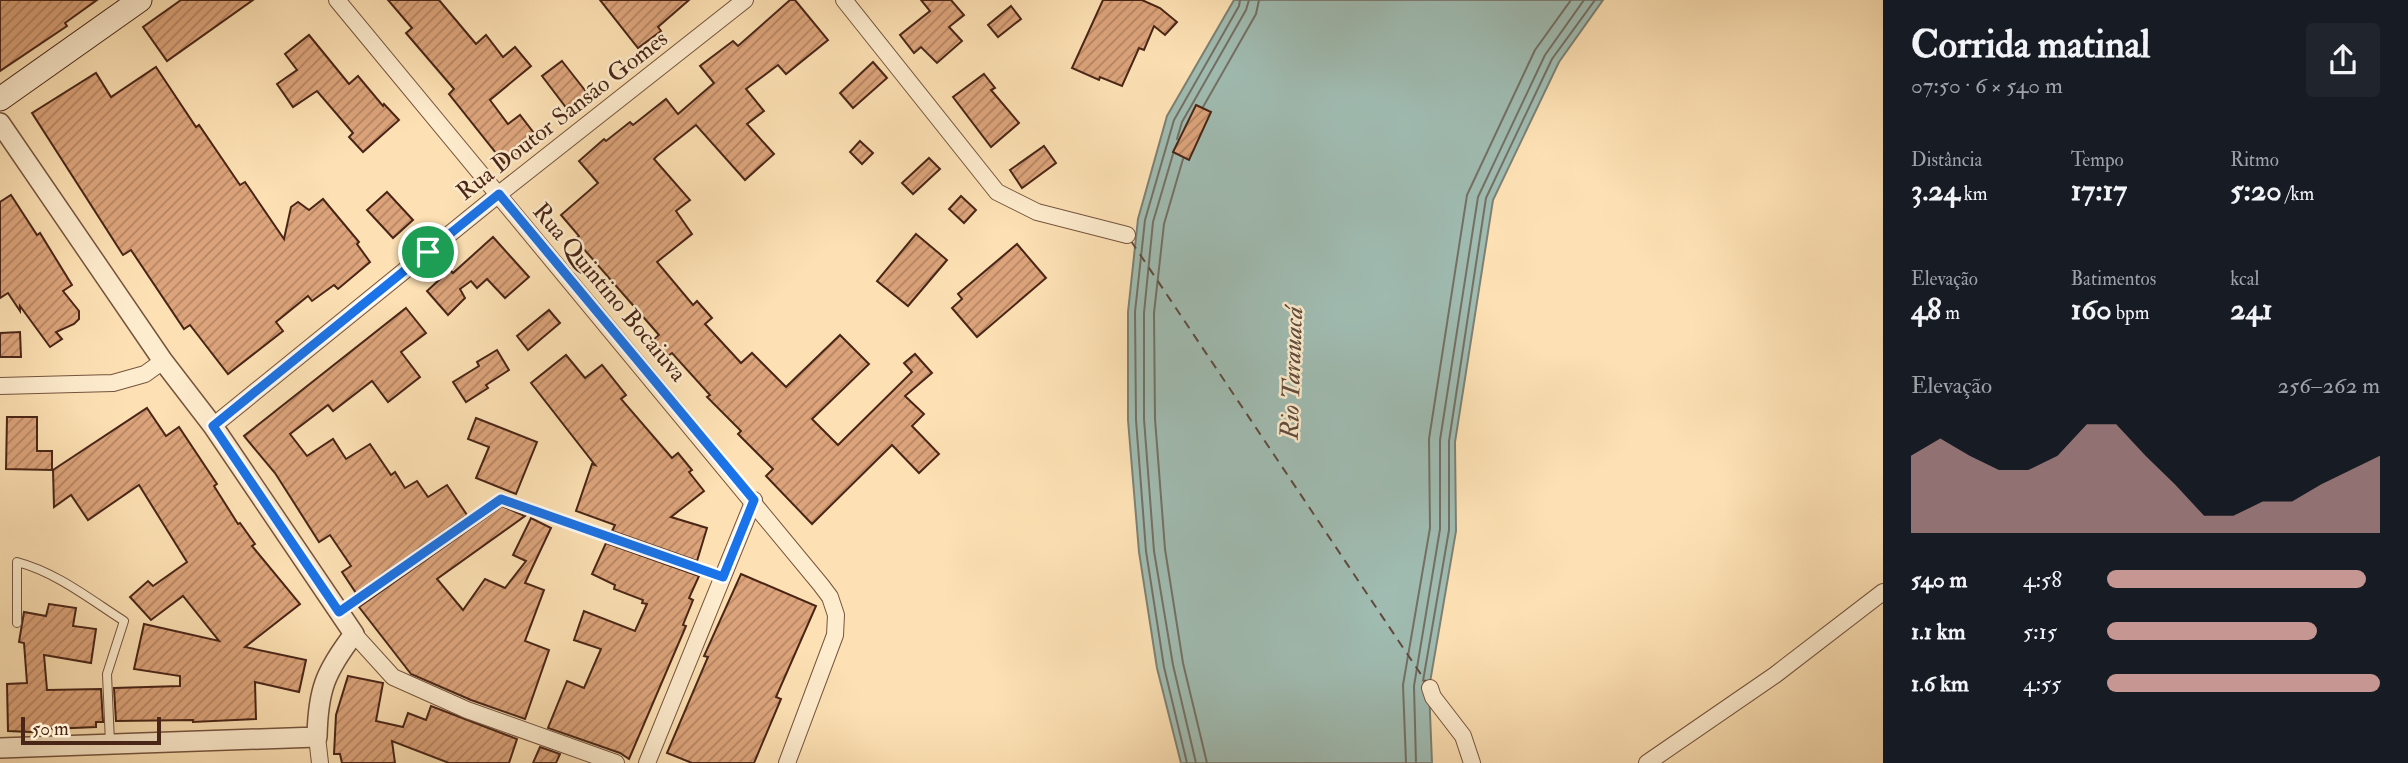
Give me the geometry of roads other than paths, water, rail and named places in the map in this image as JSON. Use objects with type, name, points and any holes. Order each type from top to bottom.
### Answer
[{"type":"main road","points":[[0,99],[140,0]]},
{"type":"street","name":"Rua Quintino Bocaiuva","points":[[337,0],[754,500],[830,597],[837,621],[835,635],[787,763]]},
{"type":"street","name":"Rua Doutor Sansão Gomes","points":[[213,426],[499,194],[745,0]]},
{"type":"street","points":[[844,0],[997,192],[1037,212],[1127,235]]},
{"type":"street","points":[[0,123],[163,361],[213,426],[354,634],[393,677],[467,710],[616,763]]},
{"type":"street","points":[[0,386],[113,383],[145,374],[163,361]]},
{"type":"street","points":[[647,763],[754,500]]},
{"type":"street","points":[[1647,763],[1775,675],[1883,593]]},
{"type":"street","points":[[320,763],[317,737],[318,705],[334,660],[354,634]]},
{"type":"street","points":[[1430,688],[1433,697],[1463,736],[1472,763]]},
{"type":"street","points":[[0,748],[317,737]]},
{"type":"lane","points":[[339,612],[501,499],[723,577]]},
{"type":"lane","points":[[17,623],[17,562],[30,565],[84,594],[124,621],[107,674],[110,743]]},
{"type":"water","name":"Rio Tarauacá","points":[[1234,0],[1603,0],[1559,62],[1493,200],[1455,442],[1456,531],[1429,688],[1432,763],[1181,763],[1157,668],[1139,552],[1128,420],[1128,312],[1138,219],[1167,116]]}]
